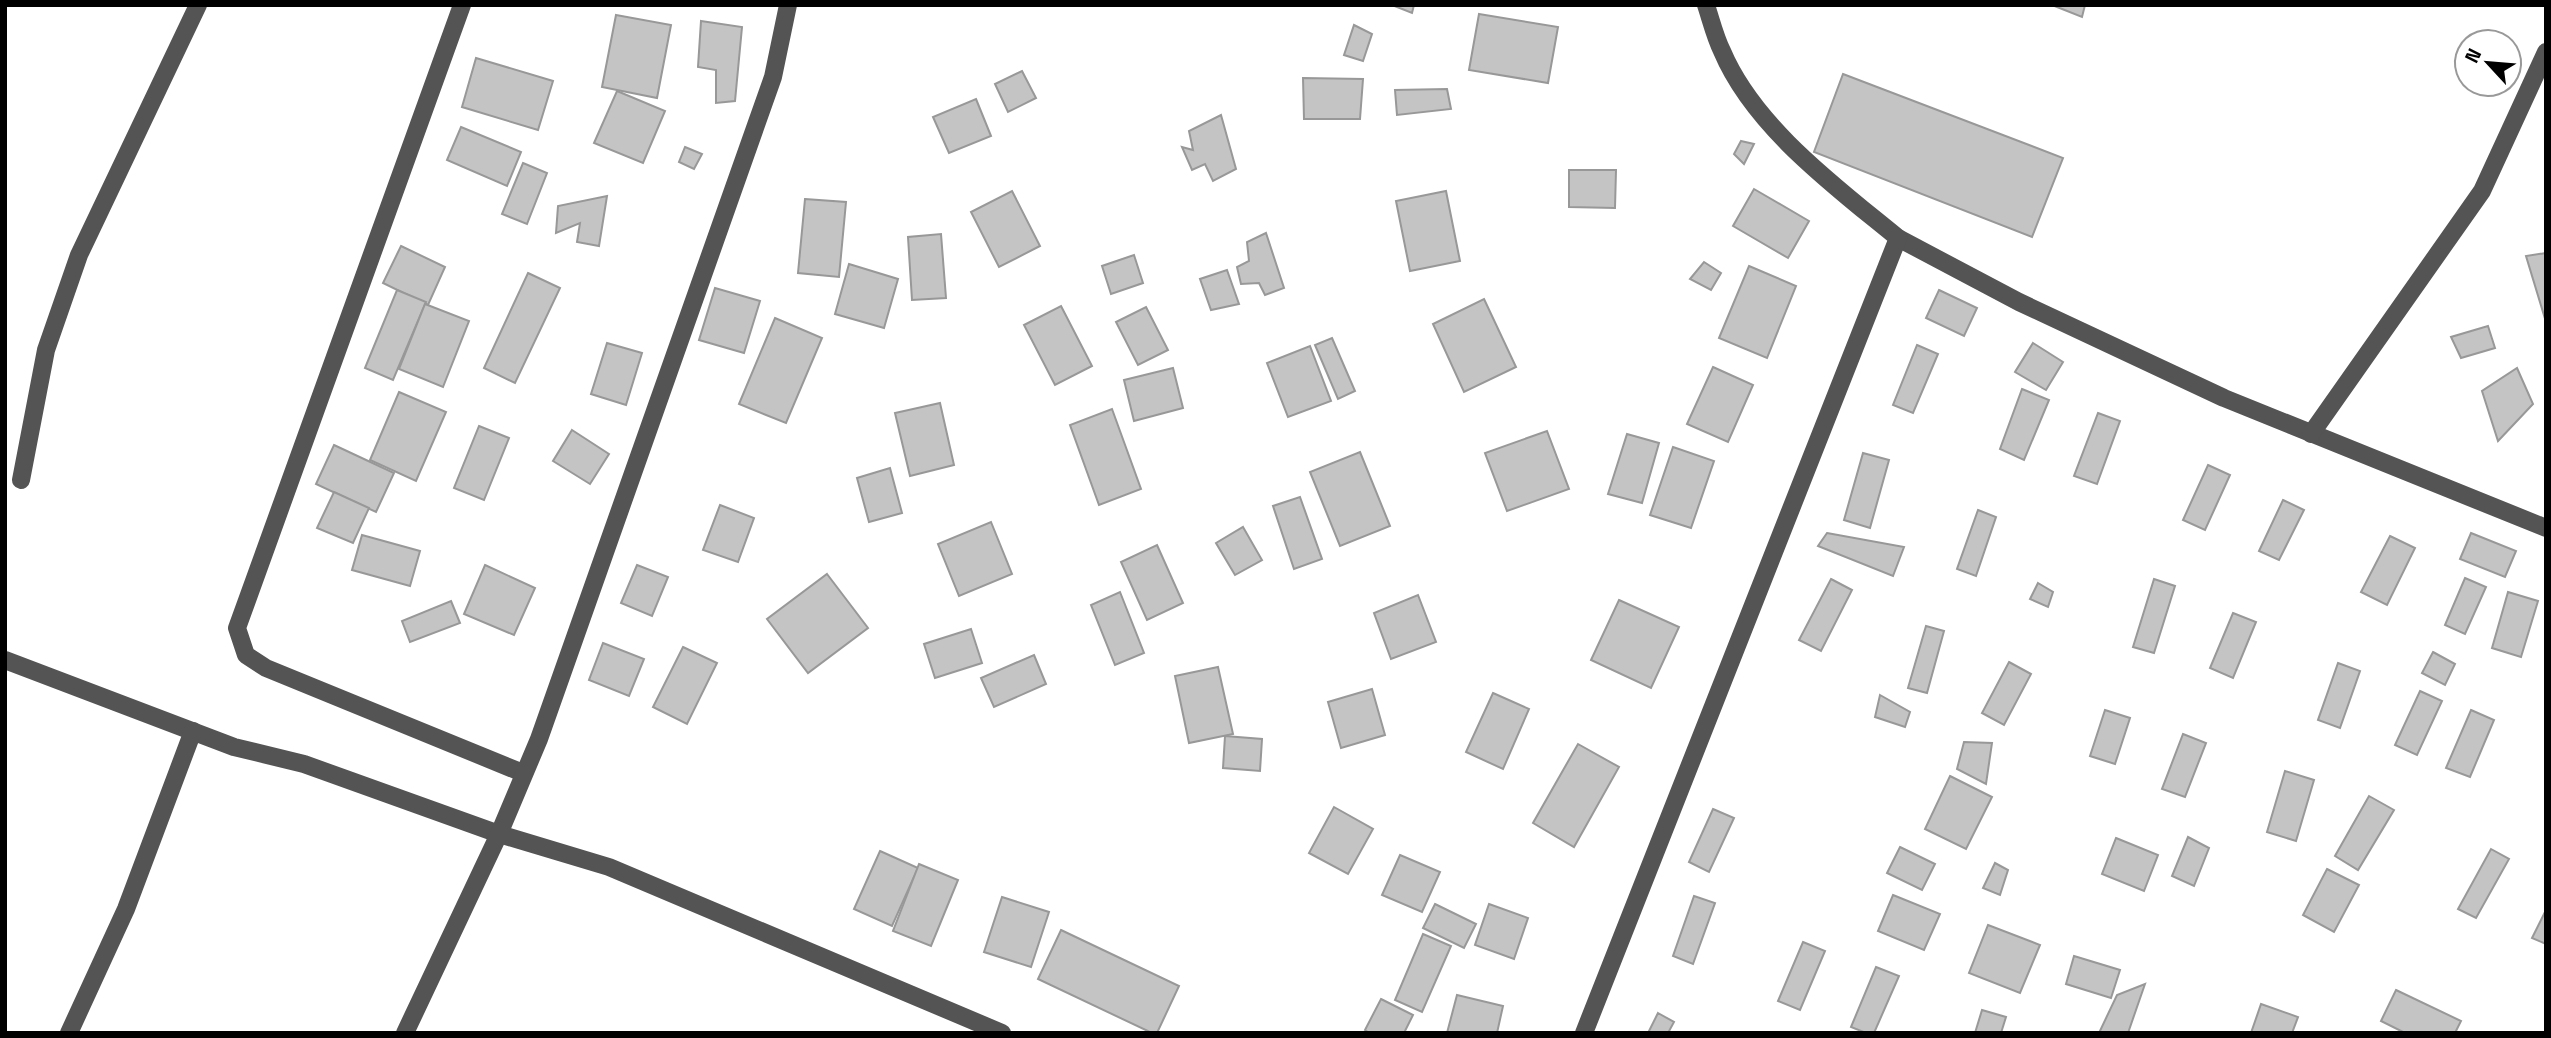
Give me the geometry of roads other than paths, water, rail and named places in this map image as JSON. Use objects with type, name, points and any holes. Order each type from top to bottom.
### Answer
[{"type":"street","points":[[21,480],[46,350],[79,255],[198,5]]},
{"type":"street","points":[[462,5],[237,628],[246,654],[266,668],[523,773]]},
{"type":"street","points":[[405,1033],[499,834],[539,739],[760,116],[773,76],[789,5]]},
{"type":"street","points":[[1706,5],[1722,52],[1747,94],[1770,124],[1847,196],[1898,238],[2019,302],[2224,398],[2546,528]]},
{"type":"street","points":[[2311,434],[2482,191],[2546,52]]},
{"type":"street","points":[[1584,1033],[1898,238]]},
{"type":"street","points":[[5,660],[234,747],[304,764],[499,834],[609,867],[1002,1033]]},
{"type":"street","points":[[69,1033],[126,909],[193,732]]}]
